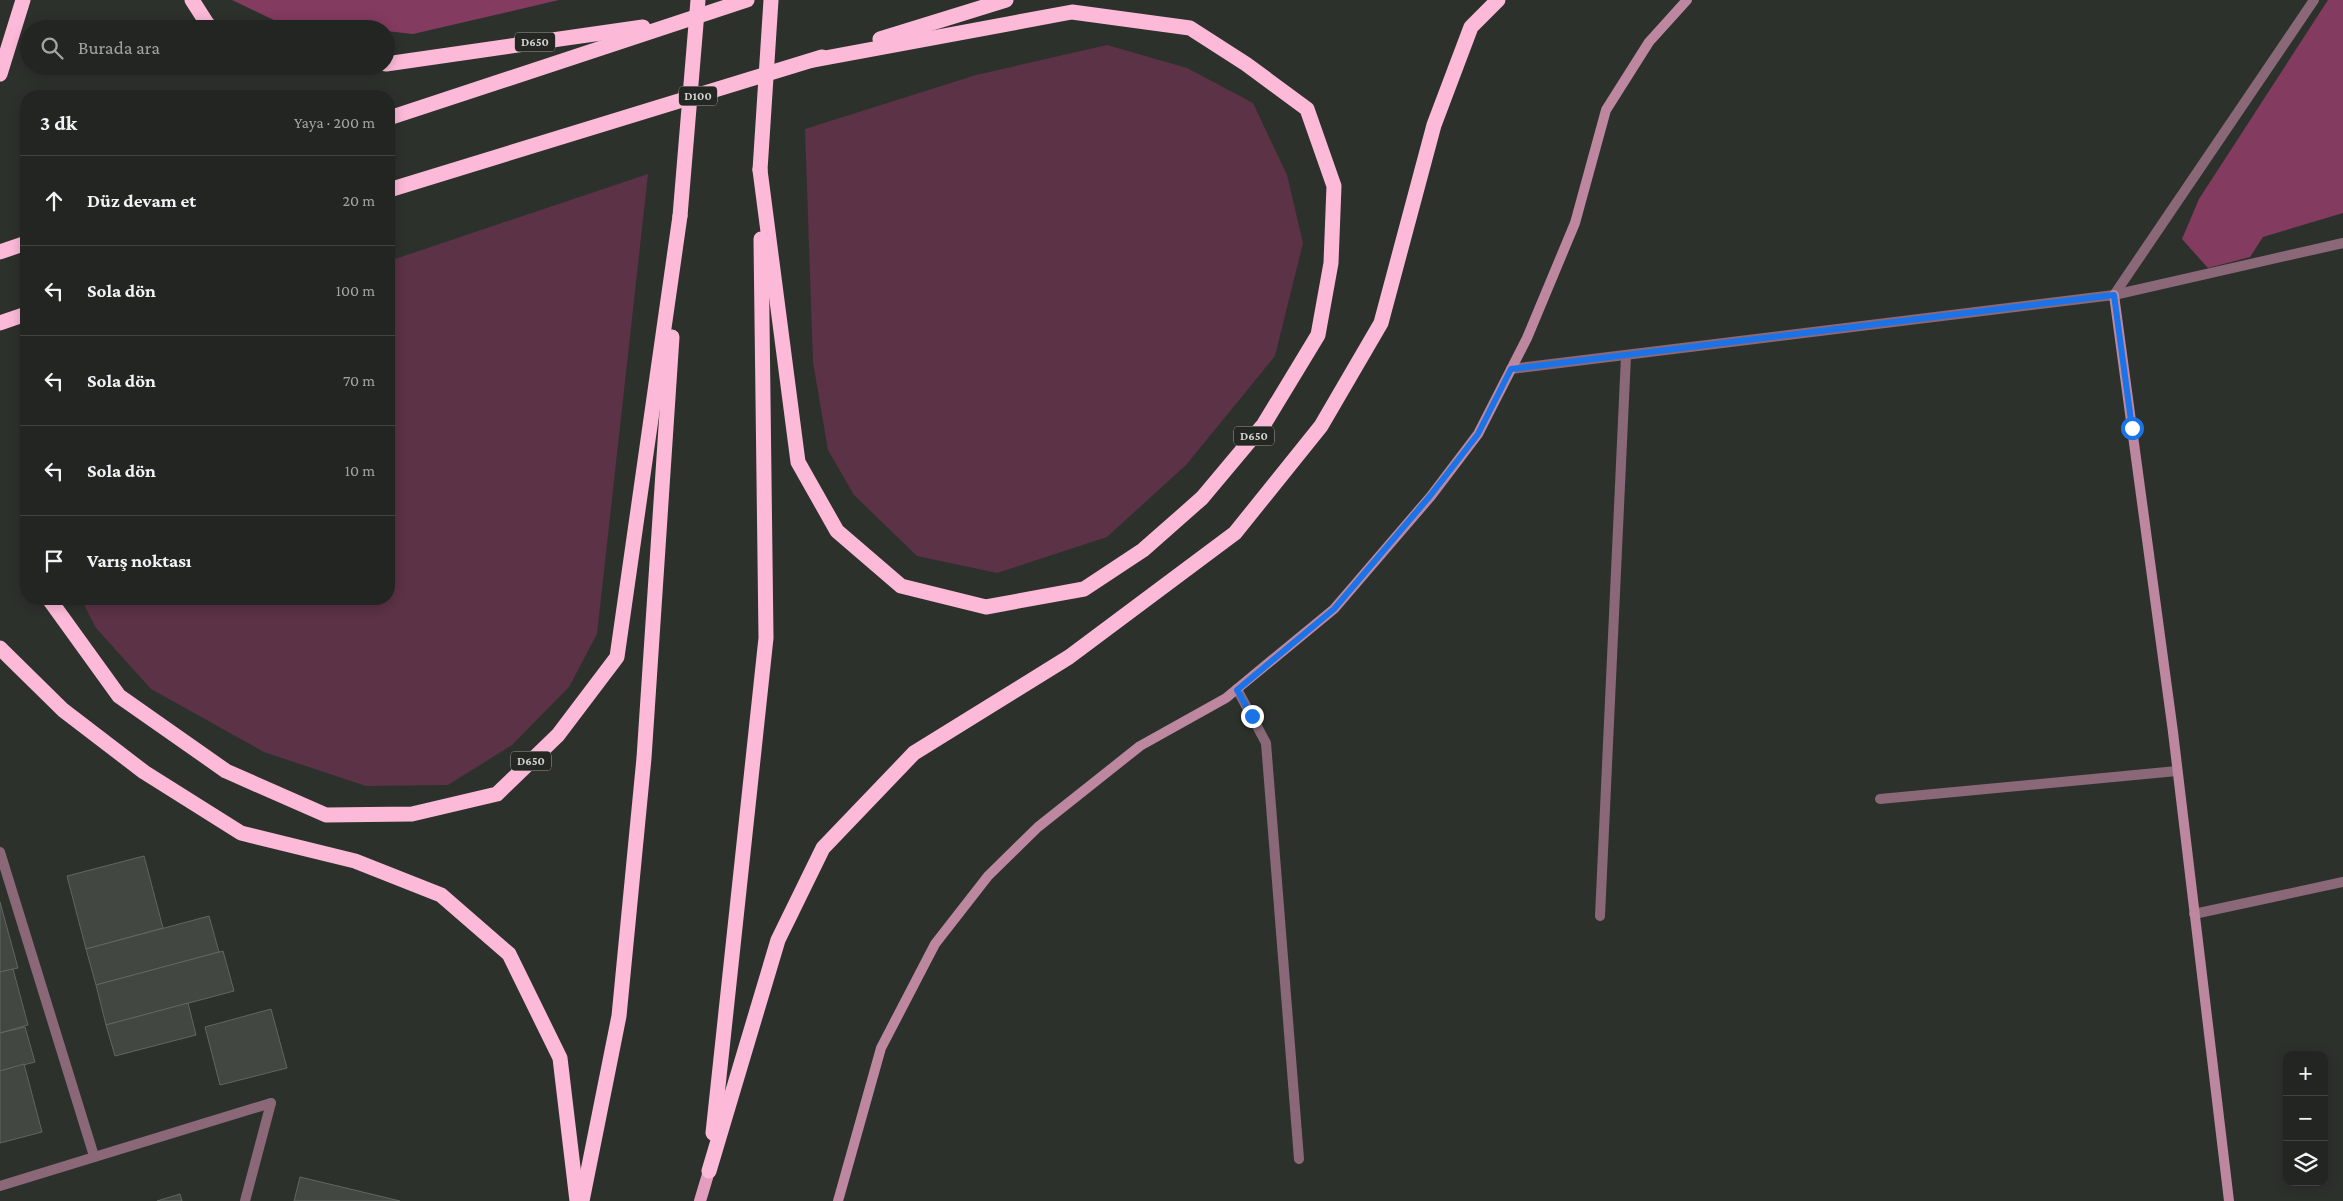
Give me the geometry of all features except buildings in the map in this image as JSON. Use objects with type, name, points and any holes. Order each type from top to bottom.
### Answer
[{"type":"highway","points":[[0,74],[23,0]]},
{"type":"highway","points":[[192,0],[205,20]]},
{"type":"highway","points":[[582,1201],[620,1016],[644,758],[680,216],[698,0]]},
{"type":"highway","points":[[395,116],[747,0]]},
{"type":"highway","name":"D650","points":[[709,1171],[766,638],[760,170],[771,0]]},
{"type":"highway","name":"D100","points":[[395,188],[1006,0]]},
{"type":"highway","points":[[709,1171],[778,940],[823,848],[914,753],[1069,657],[1235,533],[1321,426],[1381,323],[1434,126],[1471,28],[1498,0]]},
{"type":"highway","name":"D650","points":[[760,170],[798,462],[836,531],[901,586],[986,607],[1084,589],[1143,550],[1202,498],[1264,424],[1318,335],[1331,263],[1334,186],[1308,109],[1246,64],[1190,28],[1072,12],[814,60]]},
{"type":"highway","name":"D650","points":[[395,63],[684,21]]},
{"type":"highway","name":"D650","points":[[53,605],[119,696],[226,771],[326,815],[412,814],[497,794],[558,735],[617,657],[680,216]]},
{"type":"highway","points":[[0,252],[20,245]]},
{"type":"highway","points":[[0,323],[20,316]]},
{"type":"highway","points":[[0,648],[63,710],[144,772],[241,833],[356,861],[441,895],[509,954],[560,1058],[577,1201]]},
{"type":"main road","points":[[700,1201],[709,1171]]},
{"type":"street","points":[[838,1201],[881,1048],[935,944],[988,876],[1038,827],[1140,746],[1226,698],[1334,609],[1430,496],[1478,434],[1527,338],[1575,223],[1606,110],[1648,42],[1686,0]]},
{"type":"street","points":[[2229,1201],[2177,770],[2114,295],[2314,0]]},
{"type":"street","points":[[1511,369],[2114,295],[2343,243]]},
{"type":"street","points":[[1600,916],[1626,356]]},
{"type":"street","points":[[1237,690],[1266,744],[1299,1159]]},
{"type":"street","points":[[1880,799],[2177,770]]},
{"type":"street","points":[[0,852],[94,1156]]},
{"type":"street","points":[[2194,914],[2343,882]]},
{"type":"street","points":[[0,1186],[271,1103],[245,1201]]},
{"type":"shaded area","points":[[232,0],[559,0],[413,34],[395,32],[395,20],[274,20]]},
{"type":"shaded area","points":[[2328,0],[2343,0],[2343,213],[2263,237],[2250,257],[2208,268],[2182,239],[2199,199]]},
{"type":"shaded area","points":[[1107,45],[1187,68],[1253,103],[1287,175],[1303,243],[1275,356],[1186,465],[1107,537],[997,573],[917,556],[854,495],[828,450],[813,362],[805,129],[976,75]]},
{"type":"shaded area","points":[[648,174],[597,634],[569,687],[512,745],[448,785],[366,786],[264,752],[151,689],[96,628],[84,605],[395,605],[395,259]]},
{"type":"route","points":[[1252,716],[1237,690],[1334,609],[1430,496],[1478,434],[1511,369],[2114,295],[2132,428]]}]
